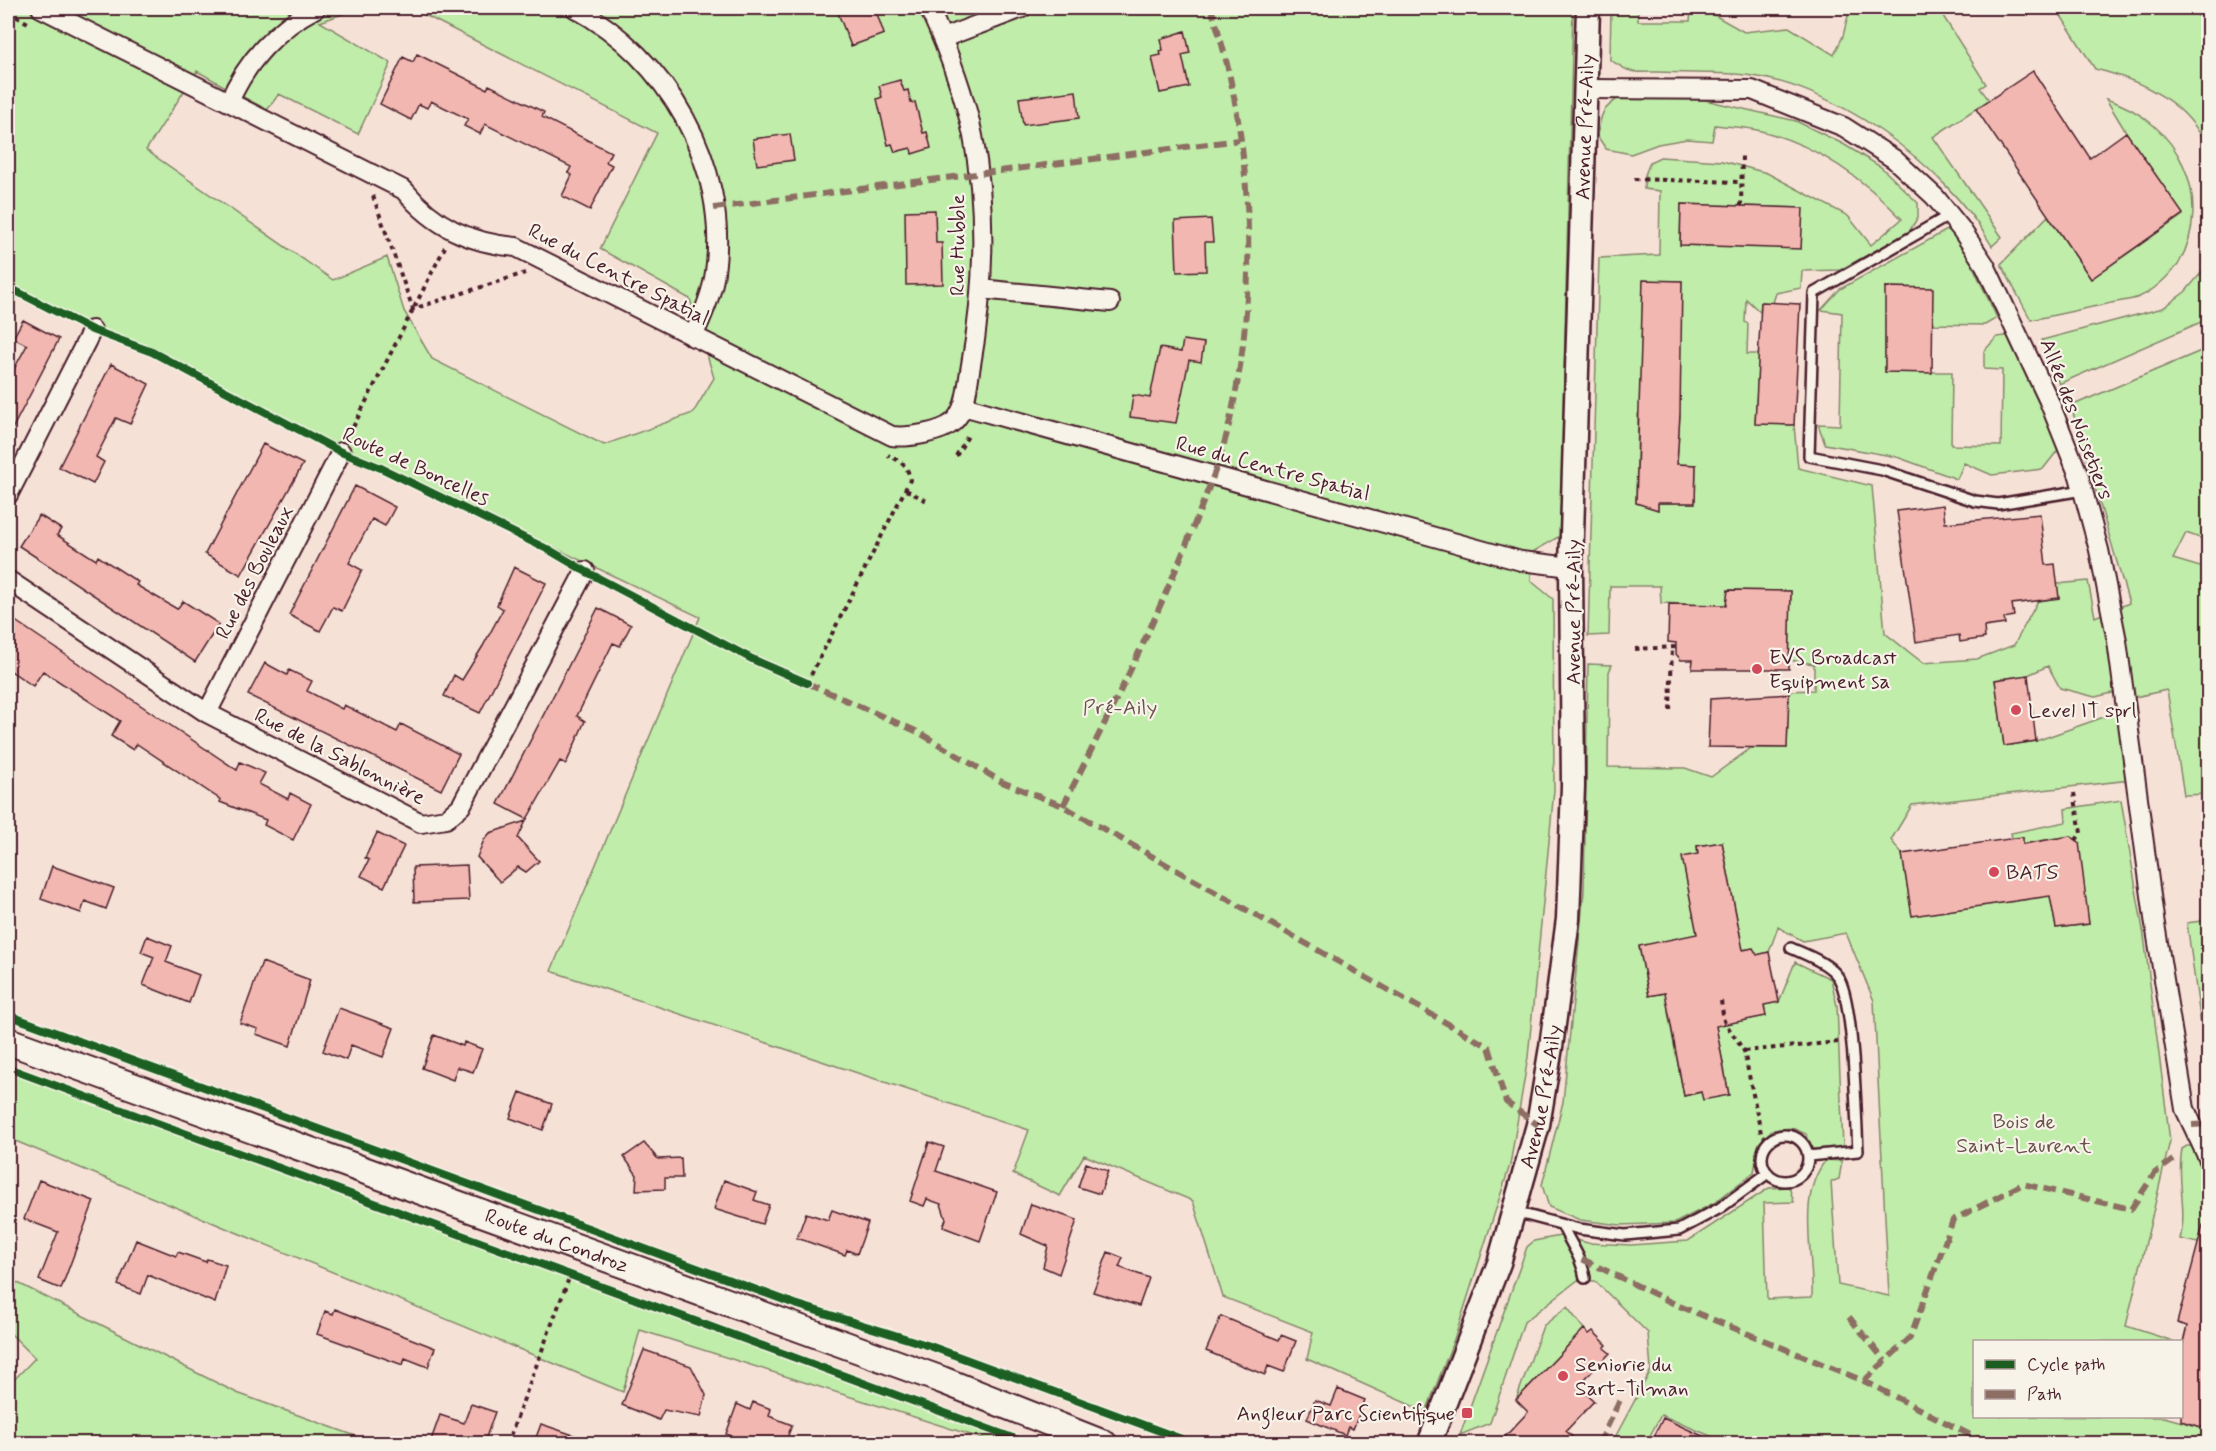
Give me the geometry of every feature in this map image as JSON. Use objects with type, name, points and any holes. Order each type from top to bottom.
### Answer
[{"type":"main road","name":"Route du Condroz","points":[[8,1041],[571,1265],[942,1380],[1104,1443]]},
{"type":"street","name":"Rue du Centre Spatial","points":[[41,8],[404,190],[431,218],[453,231],[493,245],[516,247],[892,436],[906,438],[953,423],[963,406],[1521,561],[1571,567]]},
{"type":"street","points":[[229,102],[242,76],[257,54],[282,30],[316,8]]},
{"type":"street","points":[[574,8],[614,33],[648,66],[680,108],[703,160],[714,208],[715,271],[710,295],[693,337]]},
{"type":"street","name":"Rue Hubble","points":[[929,8],[943,38],[973,136],[984,232],[977,331],[963,406]]},
{"type":"street","points":[[943,38],[1022,8]]},
{"type":"street","name":"Avenue Pré-Aily","points":[[1430,1443],[1499,1263],[1538,1125],[1568,919],[1574,786],[1571,567],[1588,8]]},
{"type":"street","name":"Allée des Noisetiers","points":[[1586,89],[1752,90],[1844,127],[1894,159],[1950,215],[1985,265],[2049,399],[2083,490],[2099,550],[2117,641],[2154,918],[2185,1109],[2208,1158]]},
{"type":"street","points":[[981,289],[1110,302]]},
{"type":"street","points":[[8,495],[92,330]]},
{"type":"street","name":"Rue des Bouleaux","points":[[207,713],[341,452]]},
{"type":"street","name":"Rue de la Sablonnière","points":[[8,580],[207,713],[421,823],[446,819],[461,806],[585,572]]},
{"type":"lane","points":[[1950,215],[1814,293],[1809,456],[1882,470],[1975,501],[1998,504],[2083,490]]},
{"type":"lane","points":[[1791,948],[1820,962],[1838,977],[1848,1009],[1851,1041],[1858,1150],[1808,1156]]},
{"type":"lane","points":[[1790,1135],[1803,1143],[1808,1156],[1803,1172],[1790,1180],[1774,1178],[1768,1173],[1762,1157],[1769,1142],[1775,1137],[1790,1135]]},
{"type":"lane","points":[[1515,1212],[1563,1227],[1626,1234],[1679,1230],[1720,1209],[1768,1173]]},
{"type":"lane","points":[[1563,1227],[1572,1248],[1582,1259],[1585,1278]]},
{"type":"path","points":[[1741,206],[1742,154]]},
{"type":"path","points":[[1634,179],[1741,182]]},
{"type":"path","points":[[365,192],[373,196],[413,309]]},
{"type":"path","points":[[341,452],[453,231]]},
{"type":"path","points":[[413,309],[526,273],[535,277]]},
{"type":"path","points":[[798,679],[807,683],[906,490],[929,502]]},
{"type":"path","points":[[1635,649],[1674,647],[1670,710]]},
{"type":"path","points":[[2074,793],[2081,833],[2076,840]]},
{"type":"path","points":[[1721,1001],[1724,1020],[1744,1051],[1761,1133],[1769,1142]]},
{"type":"path","points":[[1744,1051],[1851,1041]]},
{"type":"path","points":[[507,1443],[571,1265],[582,1277]]},
{"type":"green space","name":"Pré-Aily","points":[[8,8],[359,8],[320,22],[391,63],[358,134],[279,94],[267,110],[197,71],[146,150],[333,280],[387,257],[404,311],[432,359],[604,445],[693,413],[714,378],[690,299],[600,249],[657,133],[411,8],[1573,8],[1560,536],[1531,553],[1531,581],[1553,599],[1554,790],[1528,1057],[1510,1165],[1456,1334],[1426,1412],[1307,1359],[1313,1332],[1223,1297],[1193,1201],[1084,1155],[1060,1196],[1013,1174],[1029,1130],[551,971],[700,617],[8,288]]},
{"type":"green space","points":[[1611,8],[1638,8],[1638,21],[1690,21],[1691,10],[1713,8],[1714,15],[1744,32],[1789,27],[1834,55],[1843,36],[1850,8],[1938,8],[1986,84],[1980,88],[1989,100],[1933,137],[2002,237],[1992,246],[1971,215],[1946,185],[1915,157],[1846,109],[1809,92],[1772,80],[1735,74],[1636,72],[1610,60]]},
{"type":"green space","points":[[2056,8],[2208,8],[2208,149],[2200,133],[2189,119],[2162,96],[2129,80],[2095,69]]},
{"type":"green space","name":"Bois de Saint-Laurent","points":[[1623,95],[1705,100],[1796,121],[1843,144],[1881,167],[1918,203],[1918,217],[1909,232],[1840,270],[1802,271],[1801,288],[1776,293],[1773,303],[1761,302],[1760,312],[1746,299],[1745,322],[1748,324],[1747,354],[1759,354],[1755,423],[1794,425],[1798,468],[1872,486],[1885,633],[1923,663],[1977,659],[2014,645],[2038,601],[2059,598],[2057,584],[2088,581],[2095,617],[2129,603],[2071,406],[2208,348],[2208,541],[2186,533],[2173,559],[2207,569],[2208,794],[2184,795],[2167,690],[2135,697],[2134,688],[2095,697],[2060,688],[2048,666],[2028,675],[1995,680],[2004,746],[2036,741],[2121,711],[2130,780],[1912,805],[1891,840],[1902,854],[1912,916],[2030,899],[2048,884],[2056,928],[2089,924],[2077,847],[2080,843],[2072,837],[2070,840],[2056,838],[2023,844],[2023,837],[2012,838],[2011,833],[2066,822],[2065,809],[2121,800],[2144,936],[2170,1141],[2126,1326],[2170,1340],[1973,1340],[1973,1418],[2168,1418],[2208,1429],[2208,1443],[1727,1443],[1661,1415],[1646,1443],[1612,1443],[1651,1370],[1648,1333],[1595,1281],[1578,1280],[1524,1322],[1490,1423],[1460,1435],[1527,1247],[1534,1241],[1560,1236],[1588,1243],[1631,1245],[1688,1241],[1769,1188],[1789,1187],[1794,1202],[1764,1203],[1767,1299],[1812,1297],[1808,1226],[1811,1191],[1817,1174],[1826,1160],[1842,1161],[1839,1179],[1831,1182],[1838,1285],[1889,1296],[1874,1001],[1846,933],[1803,941],[1778,927],[1769,952],[1757,955],[1753,948],[1735,951],[1741,939],[1722,842],[1697,846],[1701,954],[1639,947],[1649,996],[1673,992],[1668,1012],[1684,1096],[1701,1092],[1704,1099],[1729,1095],[1715,1023],[1726,1001],[1731,1023],[1766,1016],[1764,1005],[1779,1002],[1795,962],[1831,979],[1837,1006],[1843,1147],[1814,1150],[1806,1134],[1792,1128],[1772,1130],[1759,1143],[1754,1172],[1714,1203],[1675,1223],[1620,1225],[1580,1220],[1549,1207],[1542,1185],[1563,1102],[1584,891],[1588,664],[1612,665],[1609,672],[1608,767],[1685,768],[1711,777],[1751,748],[1787,748],[1789,691],[1814,690],[1814,664],[1789,660],[1791,591],[1728,590],[1726,610],[1705,605],[1661,603],[1660,586],[1610,586],[1609,635],[1588,636],[1599,258],[1659,255],[1660,191],[1644,189],[1645,175],[1650,162],[1660,157],[1722,161],[1767,173],[1848,216],[1871,245],[1902,219],[1855,177],[1820,154],[1782,137],[1756,130],[1715,125],[1712,141],[1687,139],[1658,144],[1631,154],[1606,149],[1598,137],[1600,122],[1607,107]],"holes":[[[1681,204],[1802,208],[1801,248],[1680,245]],[[1643,281],[1682,281],[1675,413],[1680,414],[1677,464],[1696,465],[1695,503],[1658,503],[1658,510],[1636,503],[1638,414],[1648,413],[1640,401]]]},
{"type":"green space","points":[[2106,99],[2131,110],[2153,125],[2170,144],[2183,165],[2191,189],[2193,214],[2189,240],[2178,265],[2145,294],[2031,320],[2001,264],[2048,216],[2091,279],[2183,215]]},
{"type":"green space","points":[[1949,229],[1971,262],[1997,318],[1985,325],[1932,324],[1932,288],[1886,287],[1885,372],[1952,372],[1951,445],[2001,446],[2002,370],[1984,369],[1984,351],[1997,337],[2014,335],[2058,450],[2043,469],[1992,475],[1964,463],[1957,479],[1897,457],[1825,444],[1818,424],[1840,425],[1842,313],[1821,310],[1840,289]]},
{"type":"green space","points":[[2208,265],[2208,319],[2059,384],[2042,340],[2163,308],[2185,292]]},
{"type":"green space","points":[[2208,920],[2208,1076],[2187,923]]},
{"type":"green space","points":[[8,1071],[1012,1443],[996,1443],[640,1330],[623,1392],[8,1138]]},
{"type":"green space","points":[[2194,1146],[2208,1170],[2208,1239],[2198,1243],[2180,1239],[2183,1217],[2180,1172],[2182,1149]]},
{"type":"green space","points":[[8,1278],[237,1393],[375,1443],[18,1443],[8,1417],[8,1386],[35,1358],[8,1331]]},
{"type":"green space","points":[[1567,1307],[1584,1329],[1516,1400],[1543,1326]]},
{"type":"building","points":[[836,8],[875,8],[884,34],[851,46]]},
{"type":"building","points":[[1185,31],[1190,53],[1182,55],[1189,87],[1160,93],[1152,57],[1161,55],[1160,51],[1163,50],[1161,39]]},
{"type":"building","points":[[417,54],[487,89],[489,85],[544,112],[542,117],[611,152],[606,162],[612,165],[590,210],[562,196],[572,175],[568,173],[571,167],[485,124],[480,134],[464,126],[468,119],[431,101],[427,108],[419,104],[411,120],[380,104],[403,57],[413,62]]},
{"type":"building","points":[[2033,71],[2090,158],[2126,132],[2183,214],[2091,279],[1976,109]]},
{"type":"building","points":[[900,80],[904,91],[908,90],[911,103],[915,102],[923,133],[927,132],[931,148],[912,154],[911,148],[895,152],[892,144],[888,145],[877,99],[882,97],[879,86]]},
{"type":"building","points":[[1076,91],[1079,118],[1023,125],[1019,98]]},
{"type":"building","points":[[790,134],[794,160],[757,165],[753,139]]},
{"type":"building","points":[[1681,204],[1803,208],[1801,249],[1680,245]]},
{"type":"building","points":[[935,210],[936,243],[942,243],[943,284],[906,285],[905,211]]},
{"type":"building","points":[[1211,219],[1213,242],[1205,242],[1206,271],[1177,272],[1175,221]]},
{"type":"building","points":[[1643,280],[1682,281],[1677,464],[1696,465],[1695,503],[1658,503],[1658,510],[1636,503]]},
{"type":"building","points":[[1885,287],[1933,288],[1932,373],[1885,372]]},
{"type":"building","points":[[1761,302],[1800,304],[1794,425],[1755,424]]},
{"type":"building","points":[[23,320],[59,339],[8,437],[8,380],[27,345],[13,338]]},
{"type":"building","points":[[1183,340],[1204,343],[1201,362],[1189,360],[1176,423],[1130,417],[1133,395],[1150,398],[1160,348],[1181,352]]},
{"type":"building","points":[[111,364],[149,384],[130,424],[116,418],[96,457],[104,462],[93,484],[59,467]]},
{"type":"building","points":[[263,444],[303,464],[241,575],[205,554]]},
{"type":"building","points":[[355,486],[395,507],[385,526],[372,519],[349,563],[362,570],[342,611],[333,607],[320,631],[289,615]]},
{"type":"building","points":[[1943,505],[1945,523],[2040,514],[2046,565],[2055,564],[2059,598],[2012,604],[2014,616],[2004,618],[2005,624],[1984,627],[1985,638],[1960,642],[1959,635],[1916,642],[1897,511]]},
{"type":"building","points":[[39,515],[61,529],[57,535],[96,560],[98,556],[138,582],[136,585],[177,609],[183,601],[219,624],[195,662],[19,546]]},
{"type":"building","points":[[514,567],[546,583],[480,713],[444,696],[454,675],[462,680],[483,646],[503,609],[497,605]]},
{"type":"building","points":[[1728,590],[1791,591],[1789,669],[1692,669],[1693,660],[1681,660],[1676,654],[1676,643],[1668,642],[1669,604],[1726,605]]},
{"type":"building","points":[[598,608],[631,625],[620,646],[613,643],[577,716],[585,721],[566,764],[560,761],[527,819],[498,804]]},
{"type":"building","points":[[8,616],[237,770],[240,762],[265,773],[259,784],[288,799],[290,793],[311,804],[293,840],[264,825],[266,820],[220,802],[221,800],[137,744],[133,750],[111,736],[120,721],[43,671],[33,686],[8,669]]},
{"type":"building","points":[[265,663],[287,675],[289,670],[312,681],[307,691],[342,709],[344,705],[397,732],[401,724],[459,754],[441,790],[248,695]]},
{"type":"building","name":"Level IT sprl","points":[[2028,675],[2036,741],[2004,746],[1995,680]]},
{"type":"building","points":[[1789,694],[1787,748],[1708,747],[1710,699]]},
{"type":"building","points":[[526,821],[518,838],[539,861],[526,872],[518,867],[500,882],[477,857],[484,840],[490,833]]},
{"type":"building","points":[[377,833],[404,846],[384,887],[361,876],[369,860],[365,858]]},
{"type":"building","name":"BATS","points":[[2070,836],[2079,842],[2089,924],[2056,928],[2050,896],[1912,916],[1902,854],[2023,837],[2023,844]]},
{"type":"building","points":[[1722,842],[1743,950],[1753,948],[1757,955],[1769,952],[1779,1002],[1764,1005],[1766,1016],[1716,1026],[1729,1095],[1703,1100],[1701,1092],[1684,1096],[1665,993],[1649,996],[1639,946],[1697,934],[1682,857],[1698,854],[1697,846]]},
{"type":"building","points":[[467,865],[469,900],[414,902],[413,867]]},
{"type":"building","points":[[52,866],[114,888],[106,909],[85,901],[81,913],[41,899]]},
{"type":"building","points":[[147,936],[172,946],[166,962],[199,975],[189,1003],[143,985],[154,957],[141,952]]},
{"type":"building","points":[[262,962],[310,980],[290,1046],[256,1034],[258,1029],[240,1023]]},
{"type":"building","points":[[339,1008],[394,1028],[383,1057],[351,1045],[346,1060],[323,1051]]},
{"type":"building","points":[[434,1035],[463,1046],[464,1042],[482,1049],[473,1072],[457,1067],[453,1080],[422,1068]]},
{"type":"building","points":[[520,1092],[552,1104],[543,1130],[510,1118]]},
{"type":"building","points":[[929,1142],[944,1147],[936,1171],[997,1192],[980,1241],[943,1227],[946,1219],[941,1204],[927,1199],[924,1206],[910,1201]]},
{"type":"building","points":[[644,1143],[658,1159],[681,1158],[682,1178],[665,1178],[665,1189],[636,1190],[637,1175],[624,1157]]},
{"type":"building","points":[[1086,1163],[1108,1171],[1100,1194],[1078,1187]]},
{"type":"building","points":[[39,1180],[94,1201],[61,1289],[39,1280],[58,1232],[24,1219]]},
{"type":"building","points":[[724,1180],[757,1192],[754,1200],[769,1205],[762,1224],[714,1209]]},
{"type":"building","points":[[1031,1204],[1077,1220],[1059,1274],[1043,1267],[1048,1246],[1021,1234]]},
{"type":"building","points":[[832,1210],[868,1223],[857,1254],[847,1250],[845,1255],[797,1238],[806,1213],[828,1220]]},
{"type":"building","points":[[2203,1225],[2208,1226],[2208,1429],[2181,1421],[2183,1418],[2183,1343],[2187,1326],[2177,1323]]},
{"type":"building","points":[[136,1240],[176,1256],[178,1252],[206,1262],[207,1259],[226,1265],[215,1303],[148,1275],[141,1294],[118,1285]]},
{"type":"building","points":[[1108,1252],[1123,1258],[1119,1267],[1149,1278],[1139,1306],[1093,1292]]},
{"type":"building","points":[[335,1309],[435,1348],[428,1367],[405,1358],[403,1365],[317,1334],[325,1311],[333,1314]]},
{"type":"building","points":[[1221,1316],[1279,1340],[1281,1335],[1296,1341],[1284,1372],[1268,1366],[1265,1375],[1206,1351]]},
{"type":"building","name":"Seniorie du Sart-Tilman","points":[[1584,1329],[1589,1334],[1593,1331],[1607,1345],[1604,1348],[1610,1353],[1578,1386],[1594,1401],[1566,1431],[1579,1443],[1499,1443],[1528,1412],[1516,1400]]},
{"type":"building","points":[[644,1350],[691,1366],[706,1395],[701,1417],[664,1410],[659,1420],[622,1405]]},
{"type":"building","points":[[1338,1389],[1365,1400],[1353,1429],[1348,1427],[1345,1435],[1307,1419],[1315,1400],[1331,1406]]},
{"type":"building","points":[[753,1402],[771,1409],[769,1416],[792,1425],[785,1443],[752,1443],[726,1434],[737,1404],[750,1410]]},
{"type":"building","points":[[471,1404],[495,1412],[484,1443],[430,1443],[440,1415],[464,1423]]},
{"type":"building","points":[[1663,1418],[1718,1443],[1651,1443]]},
{"type":"building","points":[[541,1424],[591,1441],[590,1443],[534,1443]]},
{"type":"marked path","points":[[1063,806],[1113,706],[1176,570],[1211,482],[1224,442],[1238,378],[1245,325],[1248,217],[1244,163],[1236,110],[1211,8]]},
{"type":"marked path","points":[[2192,8],[2208,21]]},
{"type":"marked path","points":[[714,208],[1239,140]]},
{"type":"marked path","points":[[807,683],[918,732],[1002,782],[1063,806],[1489,1047],[1506,1102],[1538,1125]]},
{"type":"marked path","points":[[2192,1125],[2208,1124]]},
{"type":"marked path","points":[[1864,1381],[1910,1338],[1953,1220],[2023,1184],[2131,1209],[2155,1173],[2173,1160]]},
{"type":"marked path","points":[[1582,1259],[1677,1305],[1864,1381],[1988,1444]]},
{"type":"marked path","points":[[1849,1317],[1885,1361]]},
{"type":"marked path","points":[[1599,1444],[1620,1400]]},
{"type":"cycle path","name":"Route de Boncelles","points":[[8,287],[92,330],[152,352],[341,452],[381,468],[551,551],[752,659],[807,683]]},
{"type":"cycle path","points":[[8,1015],[795,1304],[930,1346],[1195,1444]]},
{"type":"cycle path","points":[[8,1068],[1029,1444]]},
{"type":"place","name":"EVS Broadcast Equipment sa","points":[[1757,669]]},
{"type":"place","name":"Level IT sprl","points":[[2016,710]]},
{"type":"place","name":"BATS","points":[[1994,872]]},
{"type":"place","name":"Seniorie du Sart-Tilman","points":[[1563,1376]]},
{"type":"place","name":"Angleur Parc Scientifique","points":[[1467,1413]]}]
